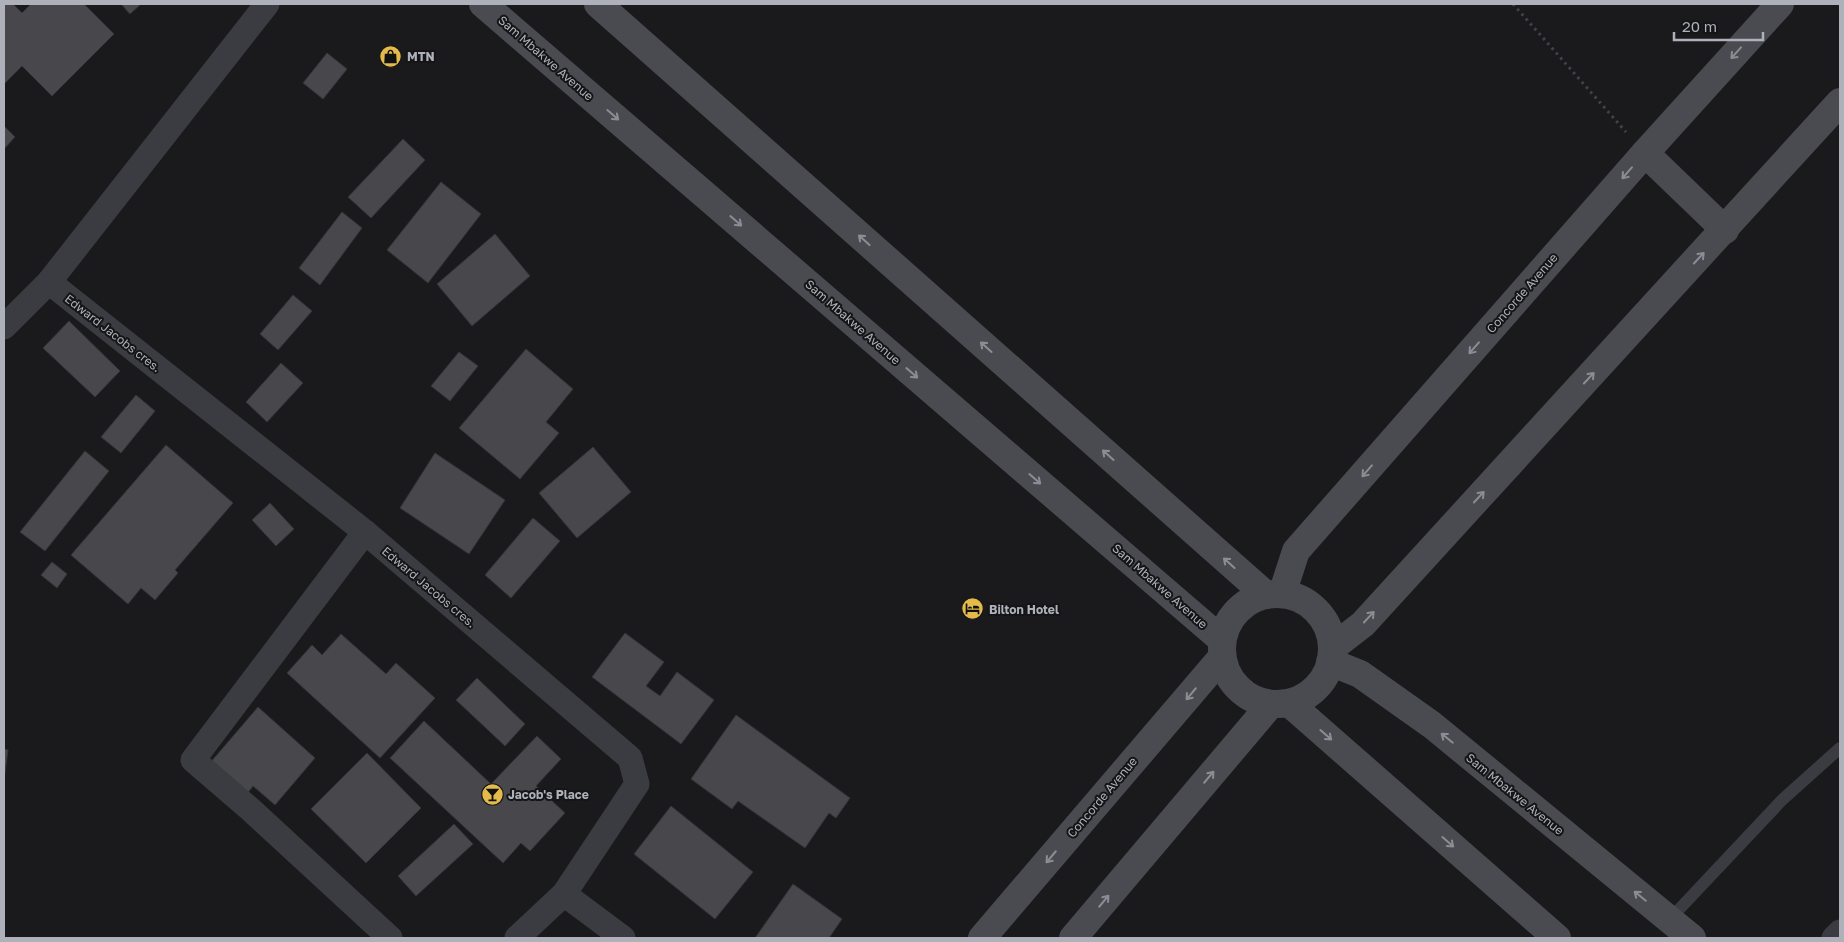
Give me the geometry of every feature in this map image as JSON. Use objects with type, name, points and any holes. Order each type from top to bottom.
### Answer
[{"type":"main road","name":"Sam Mbakwe Avenue","points":[[483,4],[1222,648]]},
{"type":"main road","points":[[598,4],[1274,595]]},
{"type":"main road","name":"Concorde Avenue","points":[[1274,595],[1296,551],[1645,153],[1780,4]]},
{"type":"main road","points":[[1331,655],[1363,624],[1840,102]]},
{"type":"main road","points":[[1645,153],[1724,230]]},
{"type":"main road","points":[[1274,595],[1298,598],[1311,606],[1322,618],[1329,632],[1331,655],[1322,680],[1308,695],[1280,704],[1253,699],[1238,689],[1228,674],[1222,648],[1228,624],[1237,611],[1250,601],[1274,595]]},
{"type":"main road","name":"Concorde Avenue","points":[[982,938],[1222,648]]},
{"type":"main road","name":"Sam Mbakwe Avenue","points":[[1331,655],[1432,725],[1692,938]]},
{"type":"main road","points":[[1073,938],[1280,704]]},
{"type":"main road","points":[[1280,704],[1557,938]]},
{"type":"street","points":[[4,327],[48,282],[267,4]]},
{"type":"street","name":"Edward Jacobs cres.","points":[[48,282],[365,532],[630,758],[637,784],[564,894],[517,938]]},
{"type":"street","points":[[365,532],[193,760],[250,809],[390,938]]},
{"type":"street","points":[[564,894],[623,938]]},
{"type":"street","points":[[1834,938],[1840,932]]},
{"type":"lane","points":[[1669,920],[1782,800],[1840,748]]},
{"type":"path","points":[[1513,4],[1645,153]]},
{"type":"building","points":[[4,4],[13,4],[22,13],[31,4],[84,4],[114,34],[52,96],[22,66],[4,84]]},
{"type":"building","points":[[121,4],[141,4],[130,14]]},
{"type":"building","points":[[327,53],[347,69],[323,99],[303,83]]},
{"type":"building","points":[[4,126],[15,137],[4,149]]},
{"type":"building","points":[[403,139],[425,160],[371,218],[348,197]]},
{"type":"building","points":[[441,182],[481,214],[428,283],[387,250]]},
{"type":"building","points":[[342,212],[362,228],[320,285],[299,268]]},
{"type":"building","points":[[495,234],[530,276],[472,326],[437,284]]},
{"type":"building","points":[[293,295],[312,311],[278,350],[260,334]]},
{"type":"building","points":[[69,321],[120,371],[95,397],[43,348]]},
{"type":"building","points":[[526,349],[573,389],[546,422],[559,433],[520,479],[459,428]]},
{"type":"building","points":[[459,352],[478,366],[450,401],[431,386]]},
{"type":"building","points":[[281,363],[303,383],[267,422],[246,402]]},
{"type":"building","points":[[136,395],[155,411],[121,453],[101,437]]},
{"type":"building","points":[[166,445],[233,503],[175,570],[178,573],[155,600],[141,588],[128,604],[71,555]]},
{"type":"building","points":[[593,447],[631,492],[577,538],[539,493]]},
{"type":"building","points":[[85,451],[109,471],[45,551],[20,532]]},
{"type":"building","points":[[435,453],[505,500],[469,554],[400,508]]},
{"type":"building","points":[[270,503],[294,529],[276,546],[252,520]]},
{"type":"building","points":[[533,518],[560,541],[511,598],[485,575]]},
{"type":"building","points":[[52,562],[67,574],[57,588],[41,575]]},
{"type":"building","points":[[625,633],[664,662],[646,686],[660,696],[677,672],[714,700],[681,744],[592,677]]},
{"type":"building","points":[[341,634],[386,674],[396,663],[435,698],[380,758],[287,673],[312,645],[322,655]]},
{"type":"building","points":[[477,678],[525,724],[505,746],[456,700]]},
{"type":"building","points":[[258,707],[315,758],[275,805],[253,786],[246,795],[210,763]]},
{"type":"building","points":[[736,715],[850,798],[836,818],[829,813],[805,848],[738,801],[732,809],[691,779]]},
{"type":"building","points":[[424,721],[491,784],[537,736],[561,759],[536,786],[565,813],[530,851],[521,843],[503,863],[390,758]]},
{"type":"building","points":[[4,749],[8,750],[4,780]]},
{"type":"building","points":[[367,753],[421,808],[366,863],[311,809]]},
{"type":"building","points":[[671,806],[753,872],[715,919],[634,854]]},
{"type":"building","points":[[454,824],[473,844],[416,896],[398,876]]},
{"type":"building","points":[[793,884],[842,919],[829,938],[755,938]]},
{"type":"place","name":"MTN","points":[[391,56]]},
{"type":"place","name":"Bilton Hotel","points":[[973,609]]},
{"type":"place","name":"Jacob's Place","points":[[492,794]]}]
